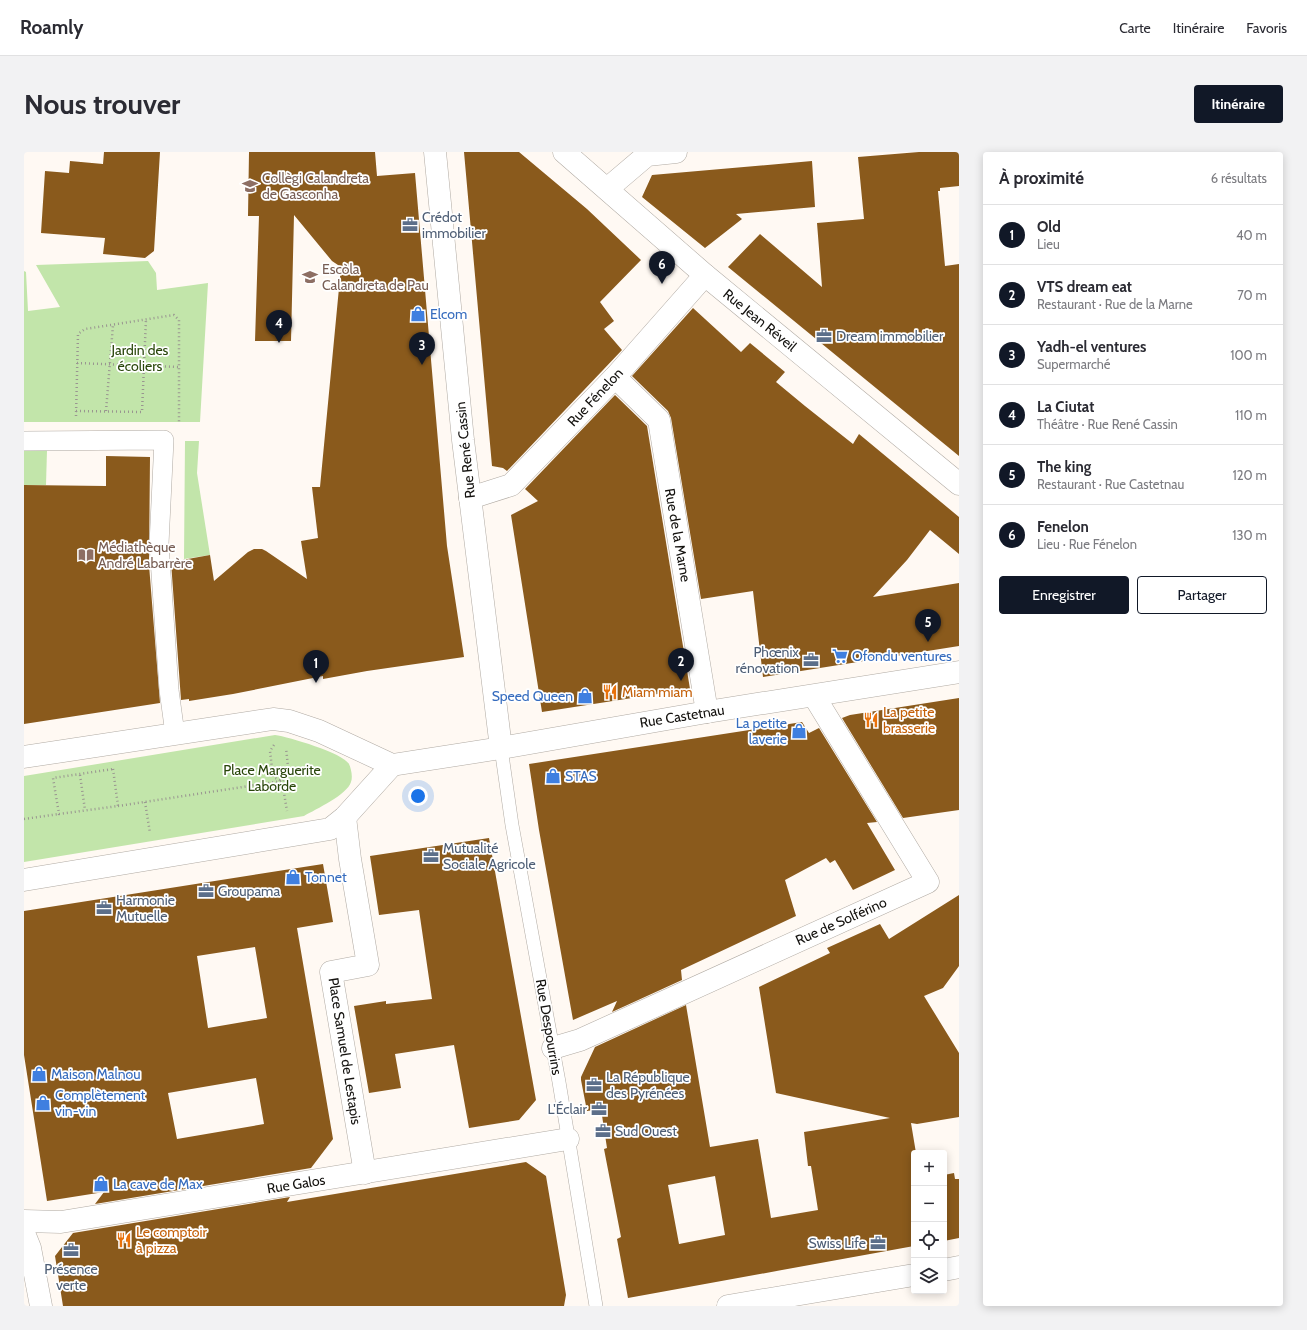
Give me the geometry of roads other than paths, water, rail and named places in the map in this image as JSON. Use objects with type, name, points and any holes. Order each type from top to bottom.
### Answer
[{"type":"street","name":"Rue René Cassin","points":[[435,152],[470,498],[501,748]]},
{"type":"street","name":"Rue Jean Réveil","points":[[564,152],[705,275],[959,484]]},
{"type":"street","points":[[607,189],[647,154],[676,152]]},
{"type":"street","name":"Rue Fénelon","points":[[470,498],[511,485],[615,377],[705,275]]},
{"type":"street","name":"Rue de la Marne","points":[[615,377],[659,420],[708,712]]},
{"type":"street","points":[[24,441],[164,440],[159,544],[169,690],[175,734]]},
{"type":"street","name":"Rue Castetnau","points":[[501,748],[708,712],[959,672]]},
{"type":"street","name":"Rue de Solférino","points":[[553,1048],[580,1040],[928,882],[814,696]]},
{"type":"street","points":[[24,757],[273,719],[289,721],[319,731],[392,765],[501,748]]},
{"type":"street","points":[[24,880],[330,829],[345,817],[392,765]]},
{"type":"street","name":"Place Samuel de Lestapis","points":[[345,817],[350,858],[368,965],[331,972],[365,1173]]},
{"type":"street","name":"Rue Galos","points":[[24,1221],[61,1222],[568,1139]]},
{"type":"street","points":[[24,1232],[30,1248],[42,1306]]},
{"type":"street","points":[[947,1269],[959,1267]]},
{"type":"street","points":[[728,1306],[911,1276]]},
{"type":"lane","name":"Rue Despourrins","points":[[501,748],[513,832],[553,1048],[596,1306]]},
{"type":"place","name":"Collègi Calandreta de Gasconha","points":[[250,186]]},
{"type":"place","name":"Crédot immobilier","points":[[410,225]]},
{"type":"place","name":"Escòla Calandreta de Pau","points":[[310,277]]},
{"type":"place","name":"Fenelon","points":[[662,284]]},
{"type":"place","name":"Elcom","points":[[418,314]]},
{"type":"place","name":"Dream immobilier","points":[[824,336]]},
{"type":"place","name":"La Ciutat","points":[[279,343]]},
{"type":"place","name":"Yadh-el ventures","points":[[422,365]]},
{"type":"place","name":"Médiathèque André Labarrère","points":[[86,555]]},
{"type":"place","name":"The king","points":[[928,642]]},
{"type":"place","name":"Ofondu ventures","points":[[840,656]]},
{"type":"place","name":"Phœnix rénovation","points":[[811,660]]},
{"type":"place","name":"VTS dream eat","points":[[681,681]]},
{"type":"place","name":"Old","points":[[316,683]]},
{"type":"place","name":"Miam miam","points":[[610,692]]},
{"type":"place","name":"Speed Queen","points":[[585,696]]},
{"type":"place","name":"La petite brasserie","points":[[871,720]]},
{"type":"place","name":"La petite laverie","points":[[799,731]]},
{"type":"place","name":"STAS","points":[[553,776]]},
{"type":"place","name":"Mutualité Sociale Agricole","points":[[431,856]]},
{"type":"place","name":"Tonnet","points":[[293,877]]},
{"type":"place","name":"Groupama","points":[[206,891]]},
{"type":"place","name":"Harmonie Mutuelle","points":[[104,908]]},
{"type":"place","name":"Maison Malnou","points":[[39,1074]]},
{"type":"place","name":"La République des Pyrénées","points":[[594,1085]]},
{"type":"place","name":"Complètement vin-vin","points":[[43,1103]]},
{"type":"place","name":"L'Éclair","points":[[599,1109]]},
{"type":"place","name":"Sud Ouest","points":[[603,1131]]},
{"type":"place","name":"La cave de Max","points":[[101,1184]]},
{"type":"place","name":"Le comptoir à pizza","points":[[124,1240]]},
{"type":"place","name":"Swiss Life","points":[[878,1243]]},
{"type":"place","name":"Présence verte","points":[[71,1250]]},
{"type":"park label","name":"Jardin des écoliers","points":[[140,358]]},
{"type":"park label","name":"Place Marguerite Laborde","points":[[272,778]]}]
